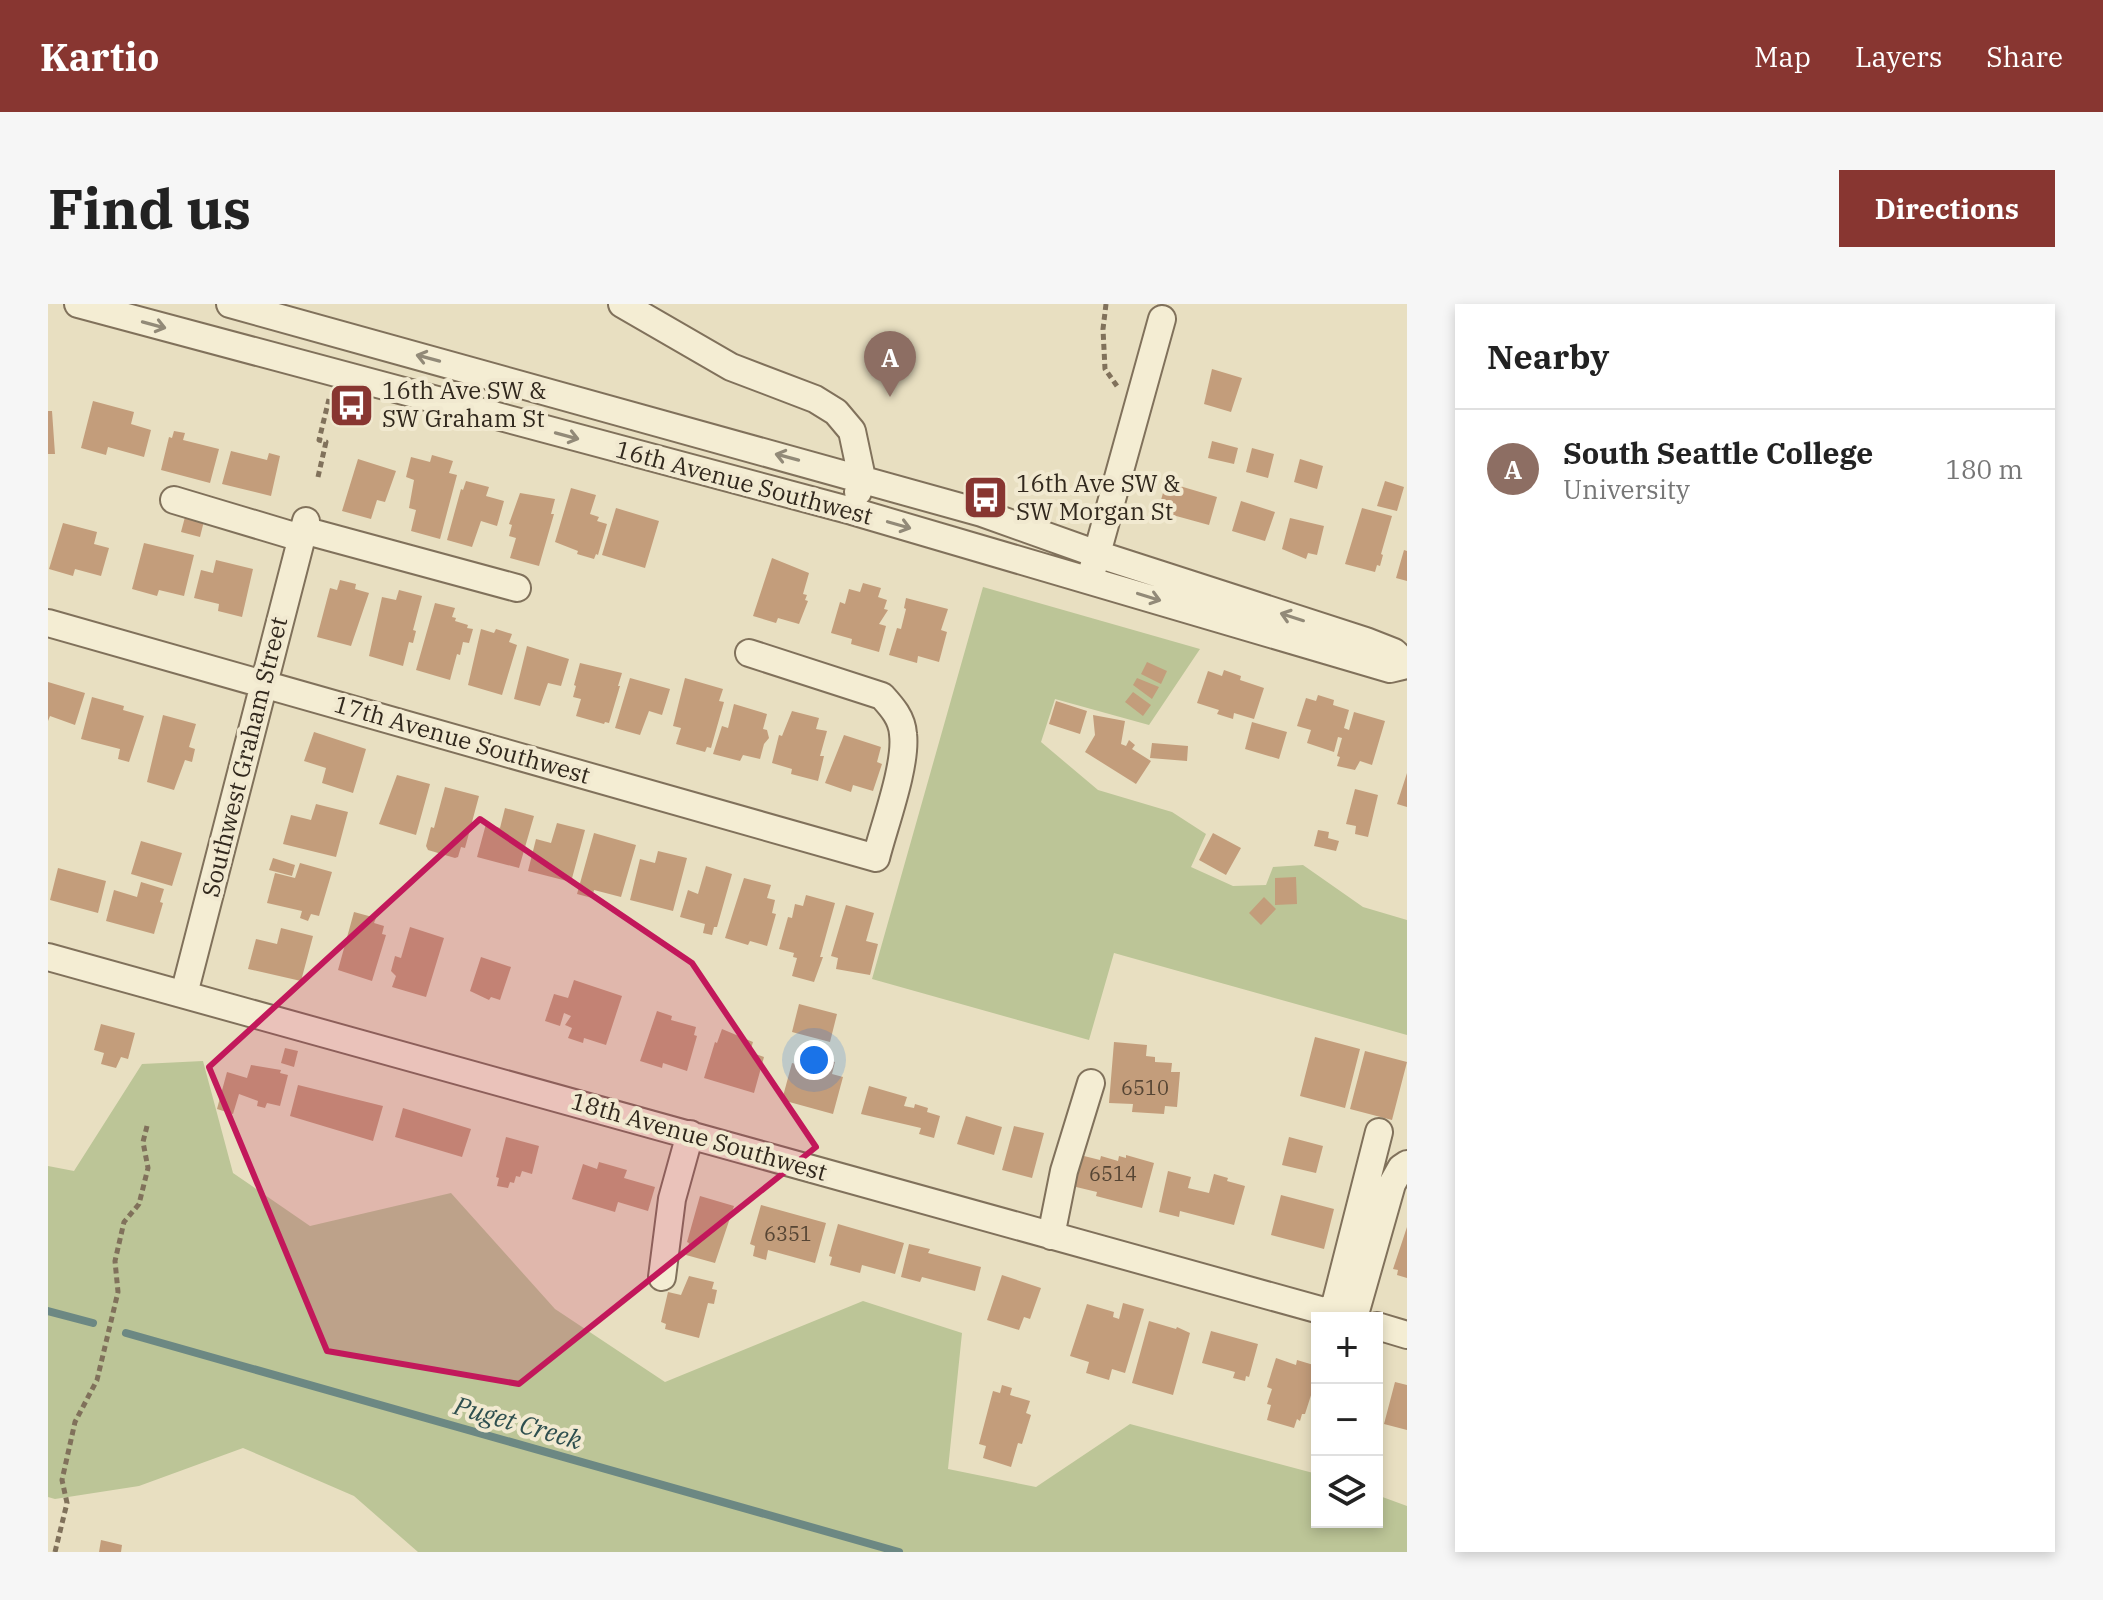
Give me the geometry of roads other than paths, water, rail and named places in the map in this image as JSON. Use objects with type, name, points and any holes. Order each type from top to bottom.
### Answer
[{"type":"street","name":"16th Avenue Southwest","points":[[78,304],[852,511],[1093,566],[1390,669],[1407,665]]},
{"type":"street","name":"16th Avenue Southwest","points":[[230,304],[982,513],[1093,566]]},
{"type":"street","points":[[622,304],[731,367],[815,399],[836,412],[852,431],[862,478],[852,511]]},
{"type":"street","points":[[1093,566],[1162,319]]},
{"type":"street","points":[[174,500],[304,530],[517,588]]},
{"type":"street","name":"Southwest Graham Street","points":[[184,994],[304,530]]},
{"type":"street","name":"17th Avenue Southwest","points":[[48,623],[876,858],[900,769],[904,734],[897,712],[882,696],[749,653]]},
{"type":"street","name":"18th Avenue Southwest","points":[[48,957],[1330,1312]]},
{"type":"street","points":[[1051,1236],[1064,1171],[1091,1083]]},
{"type":"street","points":[[1346,1312],[1379,1132]]},
{"type":"street","points":[[662,1277],[672,1199],[690,1134]]},
{"type":"street","points":[[1346,1312],[1392,1184],[1407,1164]]},
{"type":"street","points":[[1383,1328],[1407,1335]]},
{"type":"waterway","name":"Puget Creek","points":[[48,1311],[93,1323]]},
{"type":"waterway","name":"Puget Creek","points":[[126,1333],[899,1552]]},
{"type":"place","name":"South Seattle College","points":[[890,397]]},
{"type":"place","name":"16th Ave SW & SW Graham St","points":[[351,405]]},
{"type":"place","name":"16th Ave SW & SW Morgan St","points":[[985,498]]}]
